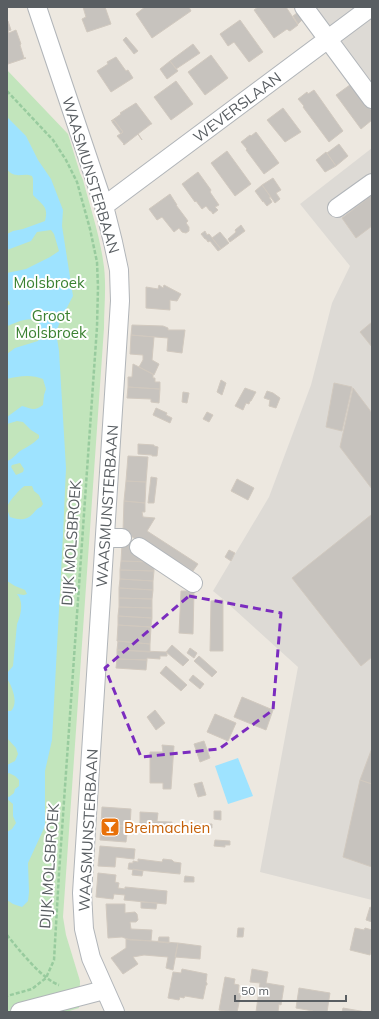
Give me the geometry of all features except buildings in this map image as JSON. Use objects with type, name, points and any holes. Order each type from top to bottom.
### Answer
[{"type":"street","name":"WAASMUNSTERBAAN","points":[[37,7],[104,206],[119,270],[120,301],[114,538],[82,893],[84,929],[91,958],[104,990],[118,1011]]},
{"type":"street","points":[[304,7],[372,99]]},
{"type":"street","name":"WEVERSLAAN","points":[[104,206],[371,7]]},
{"type":"street","points":[[338,208],[372,183]]},
{"type":"street","points":[[139,547],[193,583]]},
{"type":"street","points":[[20,1012],[104,990]]},
{"type":"path","name":"DIJK MOLSBROEK","points":[[7,91],[53,140],[66,160],[77,182],[90,229],[97,262],[97,327],[59,865],[54,960],[46,978]]},
{"type":"path","points":[[7,935],[46,978],[32,989],[7,996]]},
{"type":"highlighted area","points":[[189,596],[281,613],[273,710],[219,749],[141,757],[105,668]]},
{"type":"shaded area","points":[[305,7],[372,7],[372,108],[321,33]]},
{"type":"shaded area","points":[[372,148],[372,900],[260,872],[298,667],[213,591],[269,497],[311,385],[332,303],[350,266],[300,204]]},
{"type":"green space","name":"Groot Molsbroek","points":[[7,70],[68,134],[97,230],[105,277],[104,328],[63,917],[66,935],[80,981],[79,1008],[66,1012],[7,1012]]},
{"type":"water","points":[[7,117],[26,136],[38,160],[51,179],[63,210],[62,226],[73,296],[56,332],[59,351],[66,468],[52,740],[45,771],[45,826],[28,863],[28,901],[22,907],[7,900],[7,832],[12,829],[16,823],[13,816],[13,804],[7,799],[7,796],[9,797],[14,793],[15,789],[19,786],[19,780],[9,773],[7,774],[7,765],[15,761],[18,754],[16,748],[7,738],[7,711],[11,711],[15,699],[13,690],[7,678],[8,672],[13,666],[17,624],[21,609],[21,601],[17,594],[27,594],[25,590],[7,581],[7,509],[10,517],[24,519],[31,516],[43,504],[39,495],[34,491],[32,486],[25,486],[15,495],[7,507],[7,461],[39,438],[39,435],[23,422],[17,421],[7,424],[7,417],[22,406],[35,409],[43,405],[46,389],[43,379],[39,377],[25,376],[7,379],[7,354],[15,348],[38,341],[40,336],[39,322],[35,320],[27,319],[7,326],[7,306],[10,304],[7,300],[7,273],[26,269],[59,251],[54,234],[51,230],[37,232],[31,241],[7,250],[7,234],[45,221],[46,212],[44,206],[33,195],[32,176],[16,175],[7,169]],"holes":[[[20,463],[24,469],[23,472],[16,475],[11,467],[12,465]]]},
{"type":"water","points":[[238,758],[253,796],[228,804],[215,766]]},
{"type":"place","name":"Breimachien","points":[[110,827]]},
{"type":"park label","name":"Molsbroek","points":[[49,282]]}]
